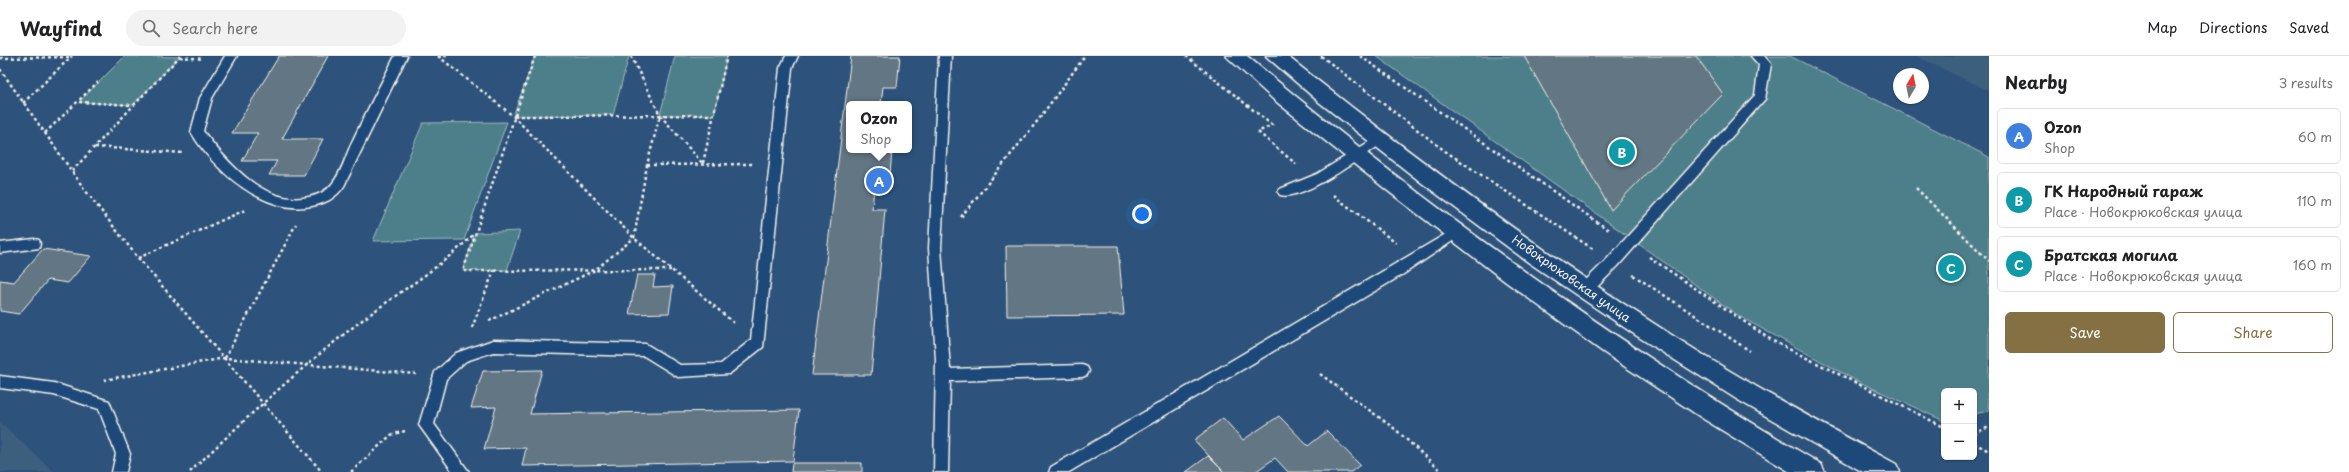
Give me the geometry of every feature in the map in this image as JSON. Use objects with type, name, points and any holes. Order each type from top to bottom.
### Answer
[{"type":"main road","points":[[1235,56],[1302,114],[1456,233],[1561,311],[1664,382],[1812,472]]},
{"type":"main road","name":"Новокрюковская улица","points":[[1275,56],[1380,139],[1585,290],[1701,366],[1808,429],[1887,472]]},
{"type":"lane","points":[[231,56],[206,98],[197,132],[215,155],[251,188],[273,198],[292,204],[307,204],[330,194],[344,178],[355,147],[401,56]]},
{"type":"lane","points":[[462,472],[426,426],[440,376],[461,356],[493,346],[646,350],[678,371],[724,370],[758,343],[786,68],[792,56]]},
{"type":"lane","points":[[941,472],[943,359],[935,248],[945,56]]},
{"type":"lane","points":[[1585,290],[1614,262],[1628,243],[1761,96],[1765,64],[1757,56]]},
{"type":"lane","points":[[1284,192],[1296,189],[1314,180],[1380,139]]},
{"type":"lane","points":[[1056,472],[1456,233]]},
{"type":"lane","points":[[0,248],[34,244]]},
{"type":"lane","points":[[942,375],[1082,371]]},
{"type":"lane","points":[[0,382],[54,389],[104,405],[123,454],[119,472]]},
{"type":"path","points":[[0,58],[72,56]]},
{"type":"path","points":[[23,103],[72,56]]},
{"type":"path","points":[[72,171],[180,56]]},
{"type":"path","points":[[438,56],[447,56]]},
{"type":"path","points":[[438,56],[513,116],[634,238],[758,343]]},
{"type":"path","points":[[535,56],[513,116],[463,271],[671,270]]},
{"type":"path","points":[[631,56],[660,115],[703,164]]},
{"type":"path","points":[[703,164],[727,56]]},
{"type":"path","points":[[935,248],[1039,119],[1085,56]]},
{"type":"path","points":[[1186,56],[1272,125],[1258,132],[1314,180],[1416,258]]},
{"type":"path","points":[[1321,56],[1449,154],[1750,351]]},
{"type":"path","points":[[0,70],[72,171],[138,258],[322,472]]},
{"type":"path","points":[[45,132],[79,102],[98,82]]},
{"type":"path","points":[[79,102],[133,105]]},
{"type":"path","points":[[484,325],[517,306],[595,270],[634,238],[647,165],[660,115]]},
{"type":"path","points":[[513,116],[714,115]]},
{"type":"path","points":[[94,148],[215,155]]},
{"type":"path","points":[[647,165],[776,164]]},
{"type":"path","points":[[1916,188],[1989,261]]},
{"type":"path","points":[[138,258],[273,198]]},
{"type":"path","points":[[224,358],[307,204]]},
{"type":"path","points":[[190,472],[262,403],[306,364],[363,320],[460,250],[475,233]]},
{"type":"path","points":[[477,329],[470,332],[494,270]]},
{"type":"path","points":[[100,380],[224,358],[440,376]]},
{"type":"path","points":[[1320,374],[1395,429],[1442,472]]},
{"type":"path","points":[[351,472],[391,435],[426,426]]},
{"type":"path","points":[[1977,433],[1989,427]]},
{"type":"path","points":[[1977,445],[1989,451]]},
{"type":"shaded area","points":[[1916,56],[1989,56],[1989,91]]},
{"type":"shaded area","points":[[0,422],[54,472],[0,472]]},
{"type":"green space","points":[[125,56],[179,57],[133,105],[79,102]]},
{"type":"green space","points":[[535,56],[629,56],[613,115],[513,116]]},
{"type":"green space","points":[[675,56],[727,56],[714,115],[660,115]]},
{"type":"green space","points":[[1376,56],[1790,56],[1989,157],[1989,392],[1987,393],[1989,411],[1977,413],[1977,388],[1941,388],[1941,420],[1855,380],[1739,316]]},
{"type":"green space","points":[[507,122],[464,240],[373,241],[423,123]]},
{"type":"green space","points":[[520,231],[507,270],[463,271],[475,233]]},
{"type":"building","points":[[279,56],[328,56],[282,139],[323,139],[304,175],[269,175],[277,161],[242,161],[258,133],[232,133]]},
{"type":"building","points":[[851,56],[900,56],[897,87],[883,87],[881,101],[846,101],[846,153],[892,153],[889,188],[874,188],[872,209],[885,209],[871,375],[812,375]]},
{"type":"building","points":[[1524,56],[1696,56],[1723,94],[1611,210]]},
{"type":"building","points":[[1006,246],[1118,246],[1124,315],[1007,316]]},
{"type":"building","points":[[43,249],[91,256],[68,283],[48,280],[19,314],[0,311],[0,280],[14,282]]},
{"type":"building","points":[[637,275],[655,275],[653,287],[673,286],[669,313],[629,314]]},
{"type":"building","points":[[542,370],[530,414],[799,410],[793,461],[522,466],[526,448],[484,449],[496,407],[471,408],[483,371]]},
{"type":"building","points":[[1279,416],[1308,446],[1327,431],[1360,465],[1351,472],[1288,472],[1275,458],[1255,472],[1224,472],[1194,440],[1223,418],[1243,440]]},
{"type":"building","points":[[1208,456],[1224,472],[1186,472]]},
{"type":"building","points":[[792,463],[862,463],[862,472],[791,472]]},
{"type":"place","name":"ГК Народный гараж","points":[[1622,152]]},
{"type":"place","name":"Ozon","points":[[879,181]]},
{"type":"place","name":"Братская могила","points":[[1951,268]]}]
